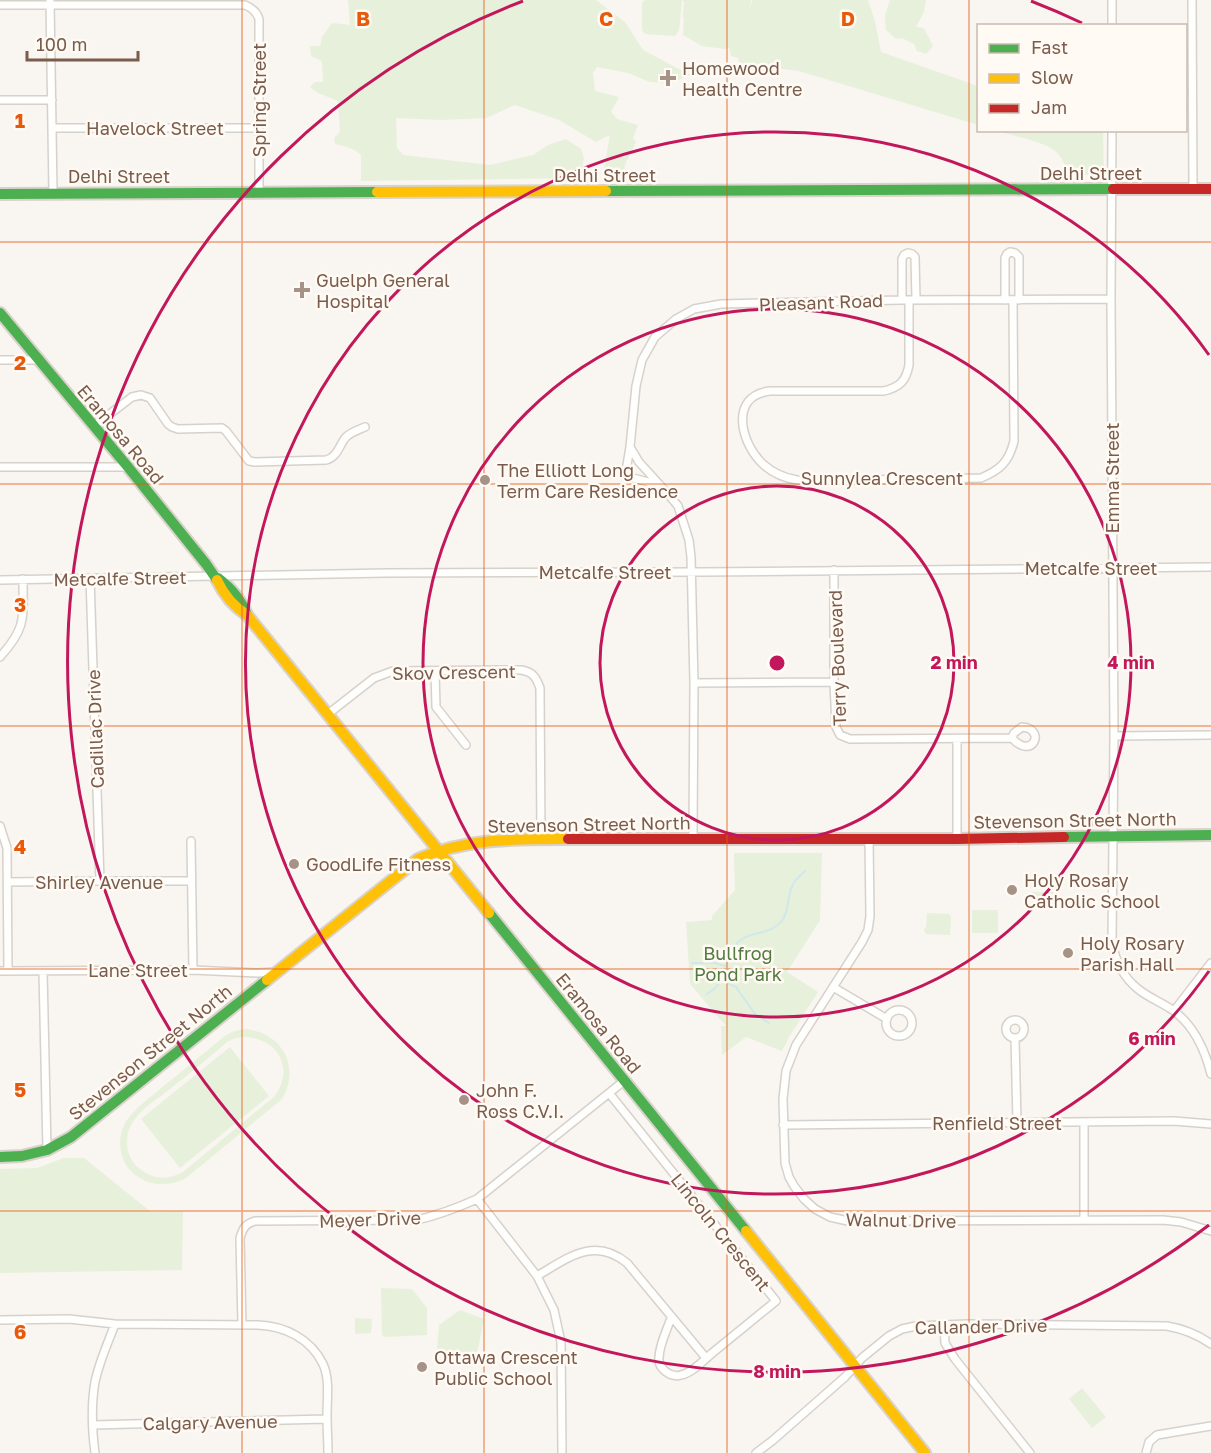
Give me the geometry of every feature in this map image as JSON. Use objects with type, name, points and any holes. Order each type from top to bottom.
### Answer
[{"type":"main road","name":"Delhi Street","points":[[0,194],[1211,189]]},
{"type":"main road","name":"Eramosa Road","points":[[0,313],[128,466],[215,576],[222,591],[235,607],[247,615],[328,714],[437,852],[519,950],[925,1453]]},
{"type":"main road","name":"Stevenson Street North","points":[[0,1157],[22,1156],[47,1150],[71,1137],[418,859],[437,852],[483,841],[541,839],[957,839],[1211,835]]},
{"type":"street","points":[[1112,0],[1112,24]]},
{"type":"street","points":[[1192,0],[1193,189]]},
{"type":"street","points":[[0,5],[50,3],[53,193]]},
{"type":"street","name":"Spring Street","points":[[50,3],[245,5],[254,10],[259,19],[260,192]]},
{"type":"street","points":[[0,100],[51,100]]},
{"type":"street","name":"Havelock Street","points":[[52,128],[258,128]]},
{"type":"street","name":"Emma Street","points":[[1112,132],[1113,952],[1121,970],[1138,989],[1174,1011],[1186,1023],[1204,1050],[1211,1074]]},
{"type":"street","name":"Sunnylea Crescent","points":[[909,300],[902,259],[908,253],[915,257],[909,300],[909,365],[903,381],[894,388],[884,391],[770,391],[754,395],[750,399],[744,406],[742,420],[745,439],[753,454],[764,466],[781,476],[798,480],[981,478],[994,472],[1011,454],[1014,441],[1012,300],[1005,258],[1010,252],[1019,257],[1012,300]]},
{"type":"street","name":"Pleasant Road","points":[[660,485],[629,477],[626,471],[636,386],[642,360],[655,337],[676,319],[694,309],[721,304],[1111,299]]},
{"type":"street","points":[[0,360],[38,360]]},
{"type":"street","points":[[94,426],[132,397],[141,395],[150,398],[172,427],[226,431],[249,461],[255,462],[331,459],[346,438],[354,431],[365,427]]},
{"type":"street","points":[[630,447],[639,462],[678,507],[689,540],[692,572],[694,683],[693,838]]},
{"type":"street","points":[[0,467],[128,466]]},
{"type":"street","name":"Metcalfe Street","points":[[0,580],[386,573],[1211,567]]},
{"type":"street","name":"Terry Boulevard","points":[[834,570],[834,682],[836,727],[840,735],[850,739],[1012,738]]},
{"type":"street","name":"Cadillac Drive","points":[[90,578],[100,880]]},
{"type":"street","points":[[0,657],[20,631],[23,614],[23,579]]},
{"type":"street","name":"Skov Crescent","points":[[328,714],[379,675],[393,671],[529,671],[536,677],[541,697],[541,839]]},
{"type":"street","points":[[435,671],[436,707],[466,745]]},
{"type":"street","points":[[694,683],[834,682]]},
{"type":"street","points":[[1114,736],[1211,735]]},
{"type":"street","points":[[957,739],[957,839]]},
{"type":"street","points":[[0,826],[7,848],[8,882],[4,971]]},
{"type":"street","name":"Walnut Drive","points":[[869,839],[870,916],[868,930],[796,1045],[786,1071],[783,1099],[784,1163],[789,1177],[804,1200],[830,1217],[859,1222],[1163,1220],[1181,1222],[1211,1231]]},
{"type":"street","points":[[190,841],[193,970]]},
{"type":"street","name":"Shirley Avenue","points":[[8,882],[191,881]]},
{"type":"street","points":[[1174,1011],[1211,963]]},
{"type":"street","name":"Lane Street","points":[[4,971],[193,970],[258,974],[276,972]]},
{"type":"street","points":[[44,971],[47,1150]]},
{"type":"street","points":[[833,987],[887,1019]]},
{"type":"street","points":[[1015,1038],[1017,1122]]},
{"type":"street","name":"Meyer Drive","points":[[242,1325],[240,1238],[246,1224],[255,1221],[417,1220],[439,1215],[477,1199],[624,1081]]},
{"type":"street","name":"Lincoln Crescent","points":[[609,1093],[777,1301],[687,1373],[680,1376],[673,1376],[663,1369],[659,1361],[659,1354],[671,1318]]},
{"type":"street","name":"Renfield Street","points":[[783,1125],[1174,1121],[1211,1124]]},
{"type":"street","points":[[1084,1123],[1084,1220]]},
{"type":"street","points":[[477,1199],[537,1276],[554,1310],[561,1342],[562,1453]]},
{"type":"street","points":[[537,1276],[582,1251],[604,1251],[621,1258],[706,1358]]},
{"type":"street","points":[[0,1320],[69,1319],[115,1324],[270,1325],[287,1330],[301,1338],[324,1365],[327,1383],[328,1453]]},
{"type":"street","points":[[95,1453],[93,1402],[95,1382],[115,1324]]},
{"type":"street","points":[[944,1325],[945,1343],[955,1359],[1030,1453]]},
{"type":"street","name":"Callander Drive","points":[[756,1453],[845,1377],[866,1354],[902,1329],[944,1325],[1167,1326],[1184,1329],[1211,1344]]},
{"type":"street","name":"Calgary Avenue","points":[[93,1425],[327,1419]]},
{"type":"street","points":[[1146,1453],[1149,1442],[1157,1435],[1211,1426]]},
{"type":"green space","points":[[348,0],[596,0],[625,22],[643,50],[690,75],[671,83],[650,82],[628,73],[597,67],[593,73],[595,91],[619,97],[611,112],[617,119],[638,125],[633,138],[636,142],[625,164],[624,173],[603,174],[610,135],[596,142],[559,120],[515,105],[486,118],[440,120],[396,118],[397,148],[403,155],[490,165],[533,155],[548,145],[566,139],[581,149],[584,159],[579,178],[361,181],[361,155],[335,144],[334,138],[340,132],[338,101],[310,87],[315,82],[323,82],[322,61],[311,56],[310,46],[320,46],[322,37],[332,23],[350,25]]},
{"type":"green space","points":[[645,0],[682,0],[679,30],[675,36],[645,34],[642,30],[642,3]]},
{"type":"green space","points":[[682,0],[751,0],[749,14],[752,0],[868,0],[881,52],[977,86],[977,125],[799,71],[740,66],[738,58],[731,56],[729,47],[726,49],[702,46],[683,35],[684,2]]},
{"type":"green space","points":[[890,0],[926,0],[924,12],[916,27],[924,28],[933,46],[926,54],[917,51],[914,44],[902,38],[896,39],[886,30],[885,16]]},
{"type":"green space","points":[[1001,132],[1103,132],[1104,175],[1069,175],[1054,150]]},
{"type":"green space","name":"Bullfrog Pond Park","points":[[734,853],[822,853],[820,920],[787,972],[818,992],[782,1051],[746,1037],[722,1055],[721,1026],[726,1026],[690,984],[686,922],[712,920],[712,916],[735,890]]},
{"type":"green space","points":[[1032,892],[1055,892],[1055,907],[1032,907]]},
{"type":"green space","points":[[972,910],[998,910],[998,933],[972,933]]},
{"type":"green space","points":[[927,913],[949,914],[951,917],[950,935],[926,934],[924,930]]},
{"type":"green space","points":[[245,1029],[258,1032],[278,1044],[288,1063],[289,1075],[282,1099],[186,1178],[174,1183],[162,1184],[138,1177],[127,1166],[121,1151],[121,1135],[127,1120],[161,1088],[226,1035]],"holes":[[[235,1038],[255,1038],[273,1048],[283,1065],[281,1085],[275,1096],[183,1172],[172,1176],[156,1177],[145,1173],[135,1165],[127,1148],[127,1135],[139,1114],[227,1042]]]},
{"type":"green space","points":[[230,1047],[269,1096],[180,1168],[141,1119]]},
{"type":"green space","points":[[64,1158],[84,1158],[151,1212],[183,1211],[182,1270],[0,1273],[0,1169],[37,1168]]},
{"type":"green space","points":[[381,1288],[412,1289],[427,1308],[427,1335],[386,1337],[382,1335]]},
{"type":"green space","points":[[460,1310],[484,1319],[476,1359],[473,1360],[437,1349],[439,1325]]},
{"type":"green space","points":[[355,1318],[372,1319],[371,1333],[355,1334]]},
{"type":"green space","points":[[1082,1388],[1106,1417],[1092,1428],[1069,1399]]},
{"type":"waterway","points":[[707,994],[722,979],[730,954],[737,943],[748,936],[772,929],[782,921],[792,886],[805,871]]},
{"type":"waterway","points":[[692,963],[715,963],[725,966]]},
{"type":"waterway","points":[[721,980],[736,987],[755,1014],[769,1023]]},
{"type":"traffic: fast","points":[[606,191],[1113,189]]},
{"type":"traffic: fast","points":[[0,194],[377,192]]},
{"type":"traffic: fast","points":[[0,313],[128,467],[217,580]]},
{"type":"traffic: fast","points":[[218,578],[235,594],[247,615]]},
{"type":"traffic: fast","points":[[1064,837],[1211,835]]},
{"type":"traffic: fast","points":[[489,913],[746,1231]]},
{"type":"traffic: fast","points":[[0,1157],[22,1156],[47,1150],[71,1137],[267,980]]},
{"type":"traffic: slow","points":[[377,192],[606,191]]},
{"type":"traffic: slow","points":[[217,580],[229,600],[247,615],[489,913]]},
{"type":"traffic: slow","points":[[267,980],[418,859],[473,843],[568,839]]},
{"type":"traffic: slow","points":[[746,1231],[925,1453]]},
{"type":"traffic: jam","points":[[1113,189],[1211,189]]},
{"type":"traffic: jam","points":[[568,839],[1064,837]]},
{"type":"place","name":"Homewood Health Centre","points":[[668,78]]},
{"type":"place","name":"Guelph General Hospital","points":[[302,290]]},
{"type":"place","name":"The Elliott Long Term Care Residence","points":[[485,480]]},
{"type":"place","name":"GoodLife Fitness","points":[[294,864]]},
{"type":"place","name":"Holy Rosary Catholic School","points":[[1012,890]]},
{"type":"place","name":"Holy Rosary Parish Hall","points":[[1068,953]]},
{"type":"place","name":"John F. Ross C.V.I.","points":[[464,1100]]},
{"type":"place","name":"Ottawa Crescent Public School","points":[[422,1367]]}]
